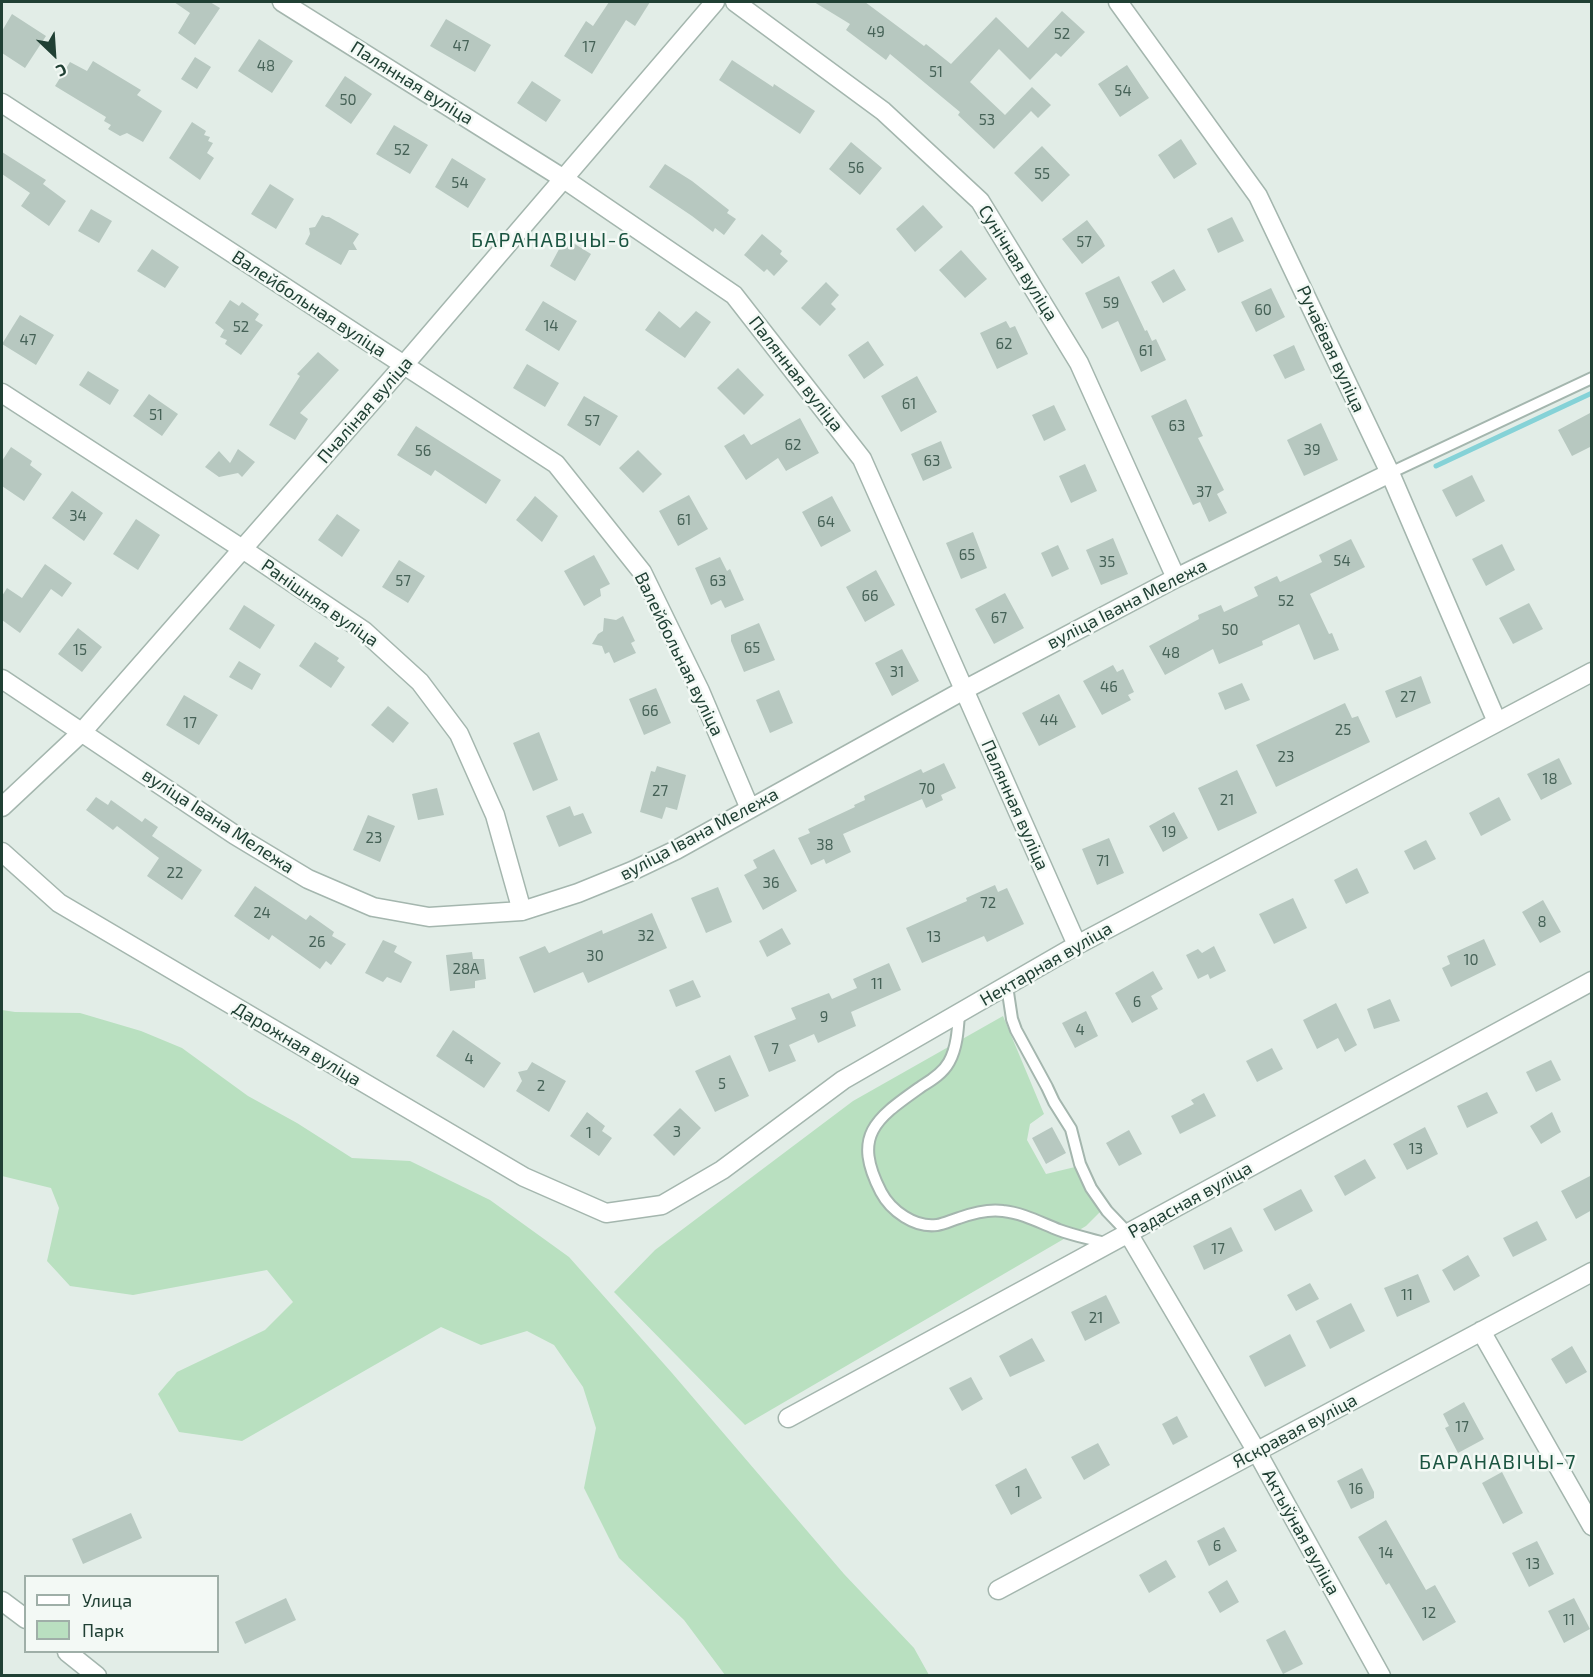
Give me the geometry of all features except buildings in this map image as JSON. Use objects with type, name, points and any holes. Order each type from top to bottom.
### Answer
[{"type":"street","name":"Палянная вуліца","points":[[282,2],[564,179],[734,295],[862,459],[1077,945]]},
{"type":"street","name":"Пчаліная вуліца","points":[[2,807],[82,732],[244,550],[715,2]]},
{"type":"street","name":"Сунічная вуліца","points":[[735,2],[883,111],[980,201],[1079,363],[1176,578]]},
{"type":"street","name":"Ручаёвая вуліца","points":[[1118,2],[1258,196],[1390,473],[1497,722]]},
{"type":"street","name":"Валейбольная вуліца","points":[[2,103],[556,464],[642,572],[700,691],[750,809]]},
{"type":"street","name":"Ранішняя вуліца","points":[[2,393],[364,631],[420,682],[459,734],[495,815],[522,911]]},
{"type":"street","name":"вуліца Івана Мележа","points":[[2,680],[235,835],[308,879],[374,907],[429,917],[522,911],[578,893],[676,850],[964,690],[1176,578],[1390,473]]},
{"type":"street","name":"Нектарная вуліца","points":[[606,1213],[662,1205],[722,1170],[843,1080],[1077,945],[1592,672]]},
{"type":"street","name":"Дарожная вуліца","points":[[2,852],[59,903],[69,909],[524,1177],[606,1213]]},
{"type":"street","name":"Радасная вуліца","points":[[788,1418],[1592,981]]},
{"type":"street","name":"Актыўная вуліца","points":[[1128,1233],[1257,1452],[1375,1674]]},
{"type":"street","name":"Яскравая вуліца","points":[[998,1590],[1592,1272]]},
{"type":"street","points":[[1481,1331],[1592,1526]]},
{"type":"street","points":[[2,1601],[24,1618]]},
{"type":"street","points":[[68,1653],[96,1676]]},
{"type":"lane","points":[[1390,473],[1592,378]]},
{"type":"lane","points":[[1007,986],[1016,1030],[1071,1129],[1080,1164],[1091,1188],[1107,1211],[1128,1233]]},
{"type":"lane","points":[[959,1013],[957,1038],[950,1061],[936,1076],[890,1109],[879,1120],[872,1133],[868,1145],[868,1159],[883,1196],[890,1205],[908,1218],[930,1225],[939,1225],[983,1212],[1004,1211],[1108,1244]]},
{"type":"green space","points":[[2,1010],[80,1013],[141,1031],[182,1048],[248,1096],[297,1123],[352,1158],[410,1161],[490,1200],[569,1257],[844,1574],[914,1648],[929,1675],[725,1675],[684,1620],[619,1558],[584,1488],[596,1428],[583,1387],[554,1345],[527,1331],[481,1345],[441,1327],[242,1441],[179,1432],[158,1394],[177,1372],[265,1330],[293,1302],[267,1270],[133,1295],[70,1286],[47,1261],[59,1208],[51,1188],[2,1176]]},
{"type":"green space","points":[[1003,1016],[1044,1114],[1030,1124],[1027,1140],[1046,1174],[1075,1167],[1102,1210],[1086,1226],[745,1425],[614,1292],[655,1250],[853,1101]]},
{"type":"waterway","points":[[1436,466],[1592,393]]},
{"type":"district","name":"БАРАНАВІЧЫ-6","points":[[551,240]]},
{"type":"district","name":"БАРАНАВІЧЫ-7","points":[[1498,1462]]}]
